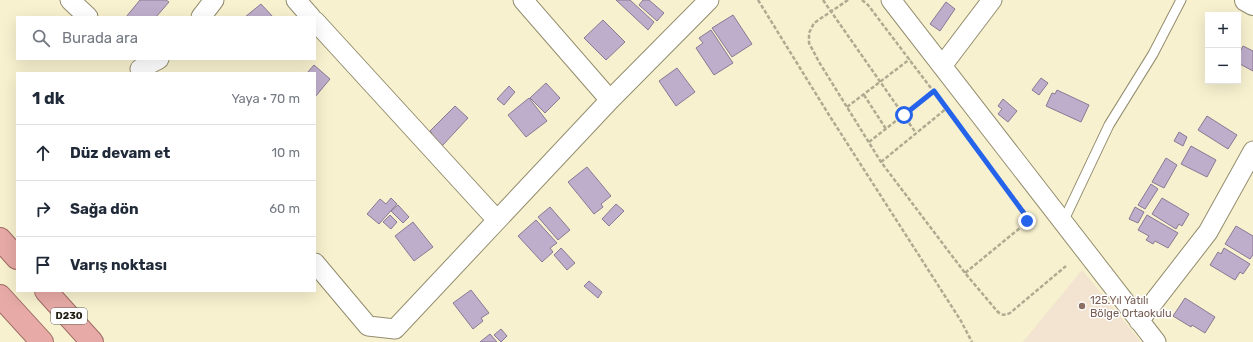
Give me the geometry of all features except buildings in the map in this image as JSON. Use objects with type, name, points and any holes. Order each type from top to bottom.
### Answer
[{"type":"highway","points":[[0,239],[16,257]]},
{"type":"highway","name":"D230","points":[[47,292],[92,342]]},
{"type":"highway","points":[[0,296],[42,342]]},
{"type":"street","points":[[70,0],[87,16]]},
{"type":"street","points":[[202,16],[214,0]]},
{"type":"street","points":[[296,0],[310,16]]},
{"type":"street","points":[[523,0],[610,100]]},
{"type":"street","points":[[316,264],[368,326],[395,329],[610,100],[709,0]]},
{"type":"street","points":[[892,0],[1156,342]]},
{"type":"street","points":[[942,66],[992,0]]},
{"type":"street","points":[[1246,0],[1253,4]]},
{"type":"street","points":[[316,22],[497,220]]},
{"type":"street","points":[[138,67],[156,60]]},
{"type":"street","points":[[1139,321],[1208,232],[1253,151]]},
{"type":"lane","points":[[1063,222],[1109,125],[1153,54],[1181,0]]},
{"type":"path","points":[[758,0],[829,115],[961,321],[972,342]]},
{"type":"path","points":[[823,0],[916,133]]},
{"type":"path","points":[[848,0],[814,23],[809,33],[809,43],[819,62],[881,162],[965,273],[996,311],[1004,315],[1010,313],[1066,266]]},
{"type":"path","points":[[862,0],[868,4],[910,59],[1027,218],[1026,224],[965,273]]},
{"type":"path","points":[[847,108],[910,59]]},
{"type":"path","points":[[869,142],[934,91]]},
{"type":"path","points":[[864,95],[886,129]]},
{"type":"path","points":[[881,162],[947,108]]},
{"type":"shaded area","name":"125.Yıl Yatılı Bölge Ortaokulu","points":[[1082,270],[1141,342],[1023,342]]},
{"type":"place","name":"125.Yıl Yatılı Bölge Ortaokulu","points":[[1082,306]]},
{"type":"route","points":[[904,115],[934,91],[1026,216],[1027,221]]}]
